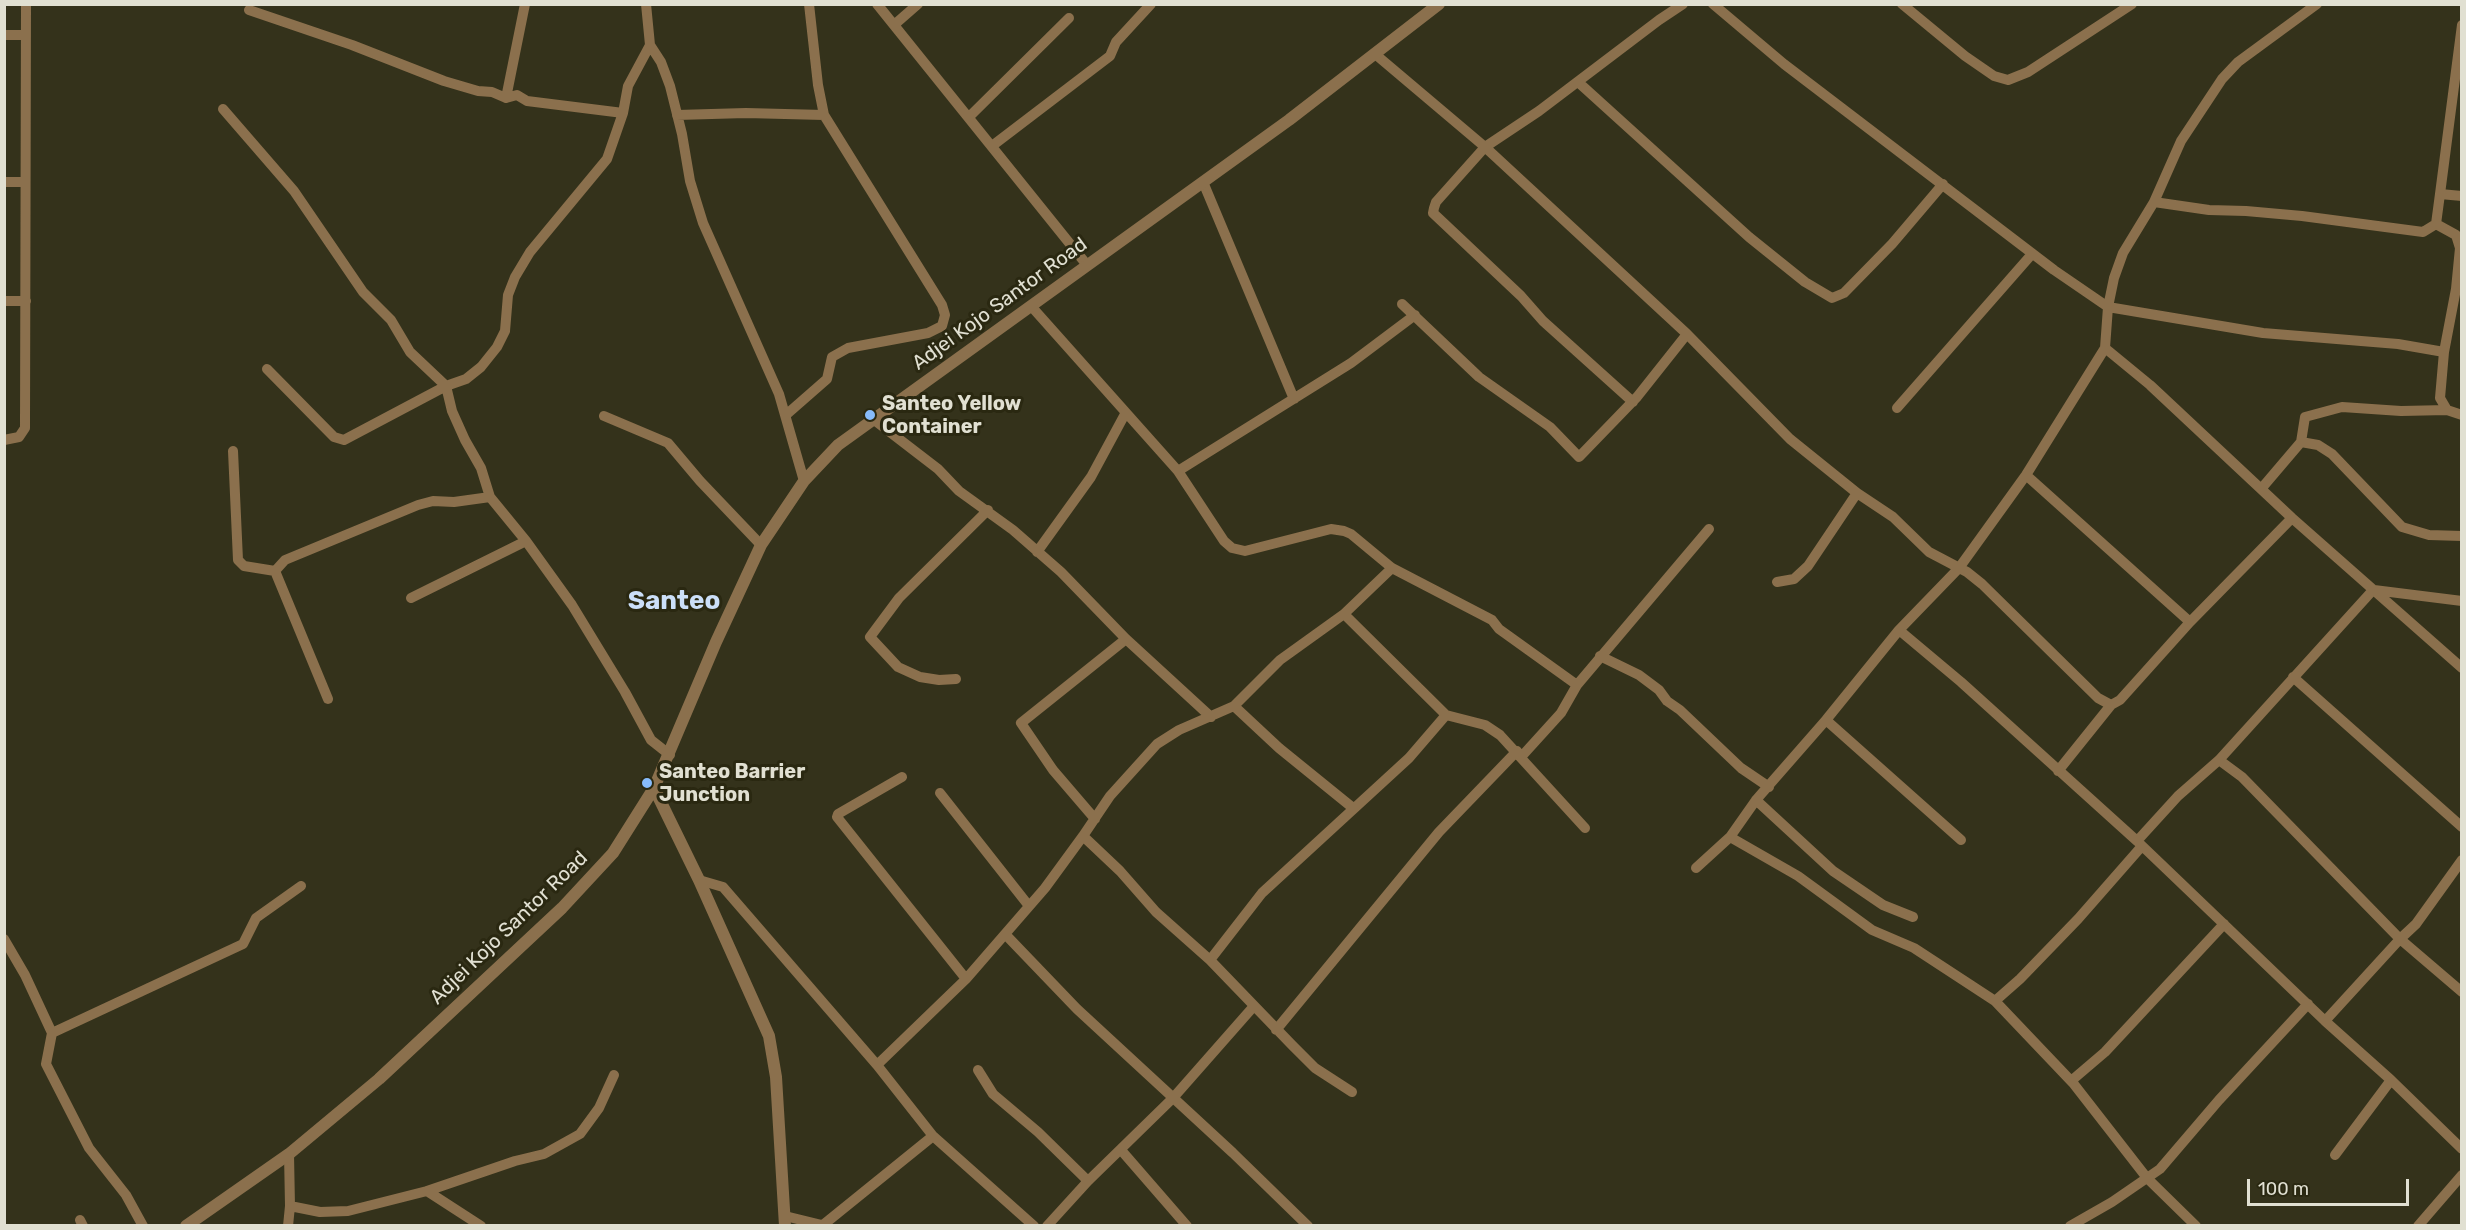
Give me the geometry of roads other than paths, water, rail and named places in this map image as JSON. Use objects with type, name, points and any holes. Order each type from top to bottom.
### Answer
[{"type":"street","points":[[4,440],[19,437],[25,428],[26,4]]},
{"type":"street","points":[[506,98],[525,4]]},
{"type":"street","points":[[646,4],[651,45],[661,62],[677,115],[690,181],[703,223],[745,314],[787,414],[804,481]]},
{"type":"street","points":[[787,414],[827,379],[832,357],[848,348],[928,333],[942,326],[945,315],[942,304],[824,115],[818,85],[809,4]]},
{"type":"street","points":[[877,4],[1087,265]]},
{"type":"street","points":[[894,25],[918,4]]},
{"type":"street","points":[[992,146],[1110,56],[1116,42],[1151,4]]},
{"type":"street","name":"Adjei Kojo Santor Road","points":[[186,1226],[289,1154],[379,1079],[562,908],[613,854],[654,788],[670,755],[716,642],[761,544],[804,481],[838,445],[1289,120],[1439,4]]},
{"type":"street","points":[[1633,402],[1543,321],[1521,296],[1433,213],[1436,202],[1485,147],[1539,111],[1683,4]]},
{"type":"street","points":[[1713,4],[1784,64],[2032,254],[2089,296],[2108,307],[2263,333],[2398,344],[2444,352]]},
{"type":"street","points":[[1902,4],[1965,56],[1994,76],[2008,80],[2028,72],[2132,4]]},
{"type":"street","points":[[1696,868],[1730,837],[1756,800],[1770,787],[1899,630],[1959,568],[2026,475],[2105,348],[2108,307],[2114,278],[2123,253],[2154,202],[2181,141],[2222,79],[2255,48],[2317,4]]},
{"type":"street","points":[[249,10],[478,92],[492,92],[506,98],[517,95],[527,101],[623,113]]},
{"type":"street","points":[[969,117],[1069,18]]},
{"type":"street","points":[[2436,224],[2462,25]]},
{"type":"street","points":[[4,34],[26,35]]},
{"type":"street","points":[[267,369],[334,437],[344,440],[446,386],[466,379],[481,368],[497,347],[504,331],[508,295],[515,277],[530,252],[607,159],[623,113],[628,86],[651,45]]},
{"type":"street","points":[[1375,54],[1485,147],[1687,334],[1790,439],[1857,493],[1893,517],[1929,552],[1959,568],[1982,584],[2098,698],[2111,705]]},
{"type":"street","points":[[1578,82],[1749,237],[1805,282],[1832,298],[1844,293],[1892,244],[1942,184]]},
{"type":"street","points":[[223,110],[294,191],[363,292],[391,320],[410,352],[446,386],[452,411],[481,468],[490,497],[526,541],[572,605],[626,692],[651,740],[670,755]]},
{"type":"street","points":[[677,115],[746,113],[824,115]]},
{"type":"street","points":[[4,182],[24,182]]},
{"type":"street","points":[[1203,182],[1293,399]]},
{"type":"street","points":[[2440,194],[2462,196]]},
{"type":"street","points":[[2154,202],[2209,210],[2302,216],[2414,232],[2423,232],[2436,224]]},
{"type":"street","points":[[2436,224],[2456,235],[2460,248],[2459,290],[2444,352],[2440,398],[2448,410]]},
{"type":"street","points":[[1898,408],[2032,254]]},
{"type":"street","points":[[4,302],[26,301]]},
{"type":"street","points":[[1402,304],[1479,377],[1550,427],[1579,457],[1633,402],[1687,334]]},
{"type":"street","points":[[1030,306],[1178,471],[1224,541],[1232,548],[1245,551],[1331,529],[1344,531],[1351,534],[1392,568],[1492,620],[1499,629],[1577,685]]},
{"type":"street","points":[[1178,471],[1351,363],[1415,315]]},
{"type":"street","points":[[2105,348],[2150,385],[2292,518],[2462,668]]},
{"type":"street","points":[[2262,489],[2301,442],[2305,417],[2342,407],[2401,411],[2448,410],[2462,414]]},
{"type":"street","points":[[1037,552],[1091,477],[1125,414]]},
{"type":"street","points":[[604,416],[668,443],[699,481],[761,544]]},
{"type":"street","points":[[873,419],[938,469],[959,490],[988,510],[1061,572],[1126,639],[1211,717]]},
{"type":"street","points":[[2301,442],[2318,445],[2332,454],[2402,527],[2429,535],[2462,536]]},
{"type":"street","points":[[233,451],[238,560],[244,566],[275,571]]},
{"type":"street","points":[[2026,475],[2190,622]]},
{"type":"street","points":[[1777,582],[1794,579],[1808,567],[1857,493]]},
{"type":"street","points":[[275,571],[285,560],[418,505],[433,501],[454,502],[490,497]]},
{"type":"street","points":[[956,679],[939,680],[920,677],[898,666],[870,637],[899,598],[988,510]]},
{"type":"street","points":[[2058,771],[2111,705],[2120,700],[2190,622],[2292,518]]},
{"type":"street","points":[[1276,1030],[1439,832],[1561,713],[1577,685],[1600,656],[1709,528]]},
{"type":"street","points":[[411,598],[526,541]]},
{"type":"street","points":[[877,1065],[966,978],[1005,934],[1083,836],[1110,796],[1157,744],[1179,730],[1234,706],[1280,660],[1344,614],[1392,568]]},
{"type":"street","points":[[275,571],[328,699]]},
{"type":"street","points":[[2373,590],[2462,601]]},
{"type":"street","points":[[1995,1001],[2020,979],[2078,919],[2178,796],[2219,760],[2373,590]]},
{"type":"street","points":[[1344,614],[1446,715],[1485,725],[1500,735],[1585,828]]},
{"type":"street","points":[[1899,630],[1961,682],[2140,844],[2462,1149]]},
{"type":"street","points":[[1095,819],[1053,770],[1021,723],[1126,639]]},
{"type":"street","points":[[1600,656],[1639,675],[1659,690],[1667,701],[1680,710],[1741,768],[1770,787]]},
{"type":"street","points":[[2293,677],[2462,827]]},
{"type":"street","points":[[1234,706],[1279,748],[1353,808]]},
{"type":"street","points":[[1210,960],[1262,893],[1409,758],[1446,715]]},
{"type":"street","points":[[1826,720],[1961,840]]},
{"type":"street","points":[[2219,760],[2242,777],[2400,939],[2462,992]]},
{"type":"street","points":[[902,777],[838,813],[837,817],[966,978]]},
{"type":"street","points":[[654,788],[770,1036],[776,1077],[785,1221],[825,1225],[933,1136]]},
{"type":"street","points":[[940,793],[1029,906]]},
{"type":"street","points":[[1756,800],[1833,871],[1883,905],[1913,917]]},
{"type":"street","points":[[1083,836],[1120,871],[1156,912],[1210,960],[1315,1068],[1352,1092]]},
{"type":"street","points":[[1730,837],[1798,876],[1872,930],[1914,948],[1995,1001],[2071,1081],[2147,1178],[2196,1226]]},
{"type":"street","points":[[2325,1021],[2416,924],[2462,860]]},
{"type":"street","points":[[699,880],[723,887],[877,1065],[933,1136],[1034,1226]]},
{"type":"street","points":[[52,1033],[243,944],[256,918],[301,886]]},
{"type":"street","points":[[2071,1081],[2104,1052],[2224,924]]},
{"type":"street","points":[[1005,934],[1077,1009],[1308,1226]]},
{"type":"street","points":[[4,939],[25,975],[52,1033],[46,1064],[89,1148],[126,1195],[143,1226]]},
{"type":"street","points":[[2070,1226],[2112,1202],[2160,1169],[2219,1100],[2308,1004]]},
{"type":"street","points":[[1047,1226],[1088,1181],[1173,1098],[1254,1006]]},
{"type":"street","points":[[978,1070],[993,1094],[1038,1132],[1088,1181]]},
{"type":"street","points":[[290,1206],[321,1212],[348,1211],[427,1191],[515,1161],[544,1154],[580,1134],[599,1108],[614,1075]]},
{"type":"street","points":[[2335,1155],[2391,1080]]},
{"type":"street","points":[[1120,1150],[1187,1226]]},
{"type":"street","points":[[288,1226],[289,1154]]},
{"type":"street","points":[[2418,1226],[2462,1174]]},
{"type":"street","points":[[427,1191],[481,1226]]},
{"type":"place","name":"Santeo Yellow Container","points":[[870,415]]},
{"type":"place","name":"Santeo Barrier Junction","points":[[647,783]]},
{"type":"district","name":"Santeo","points":[[674,601]]}]
